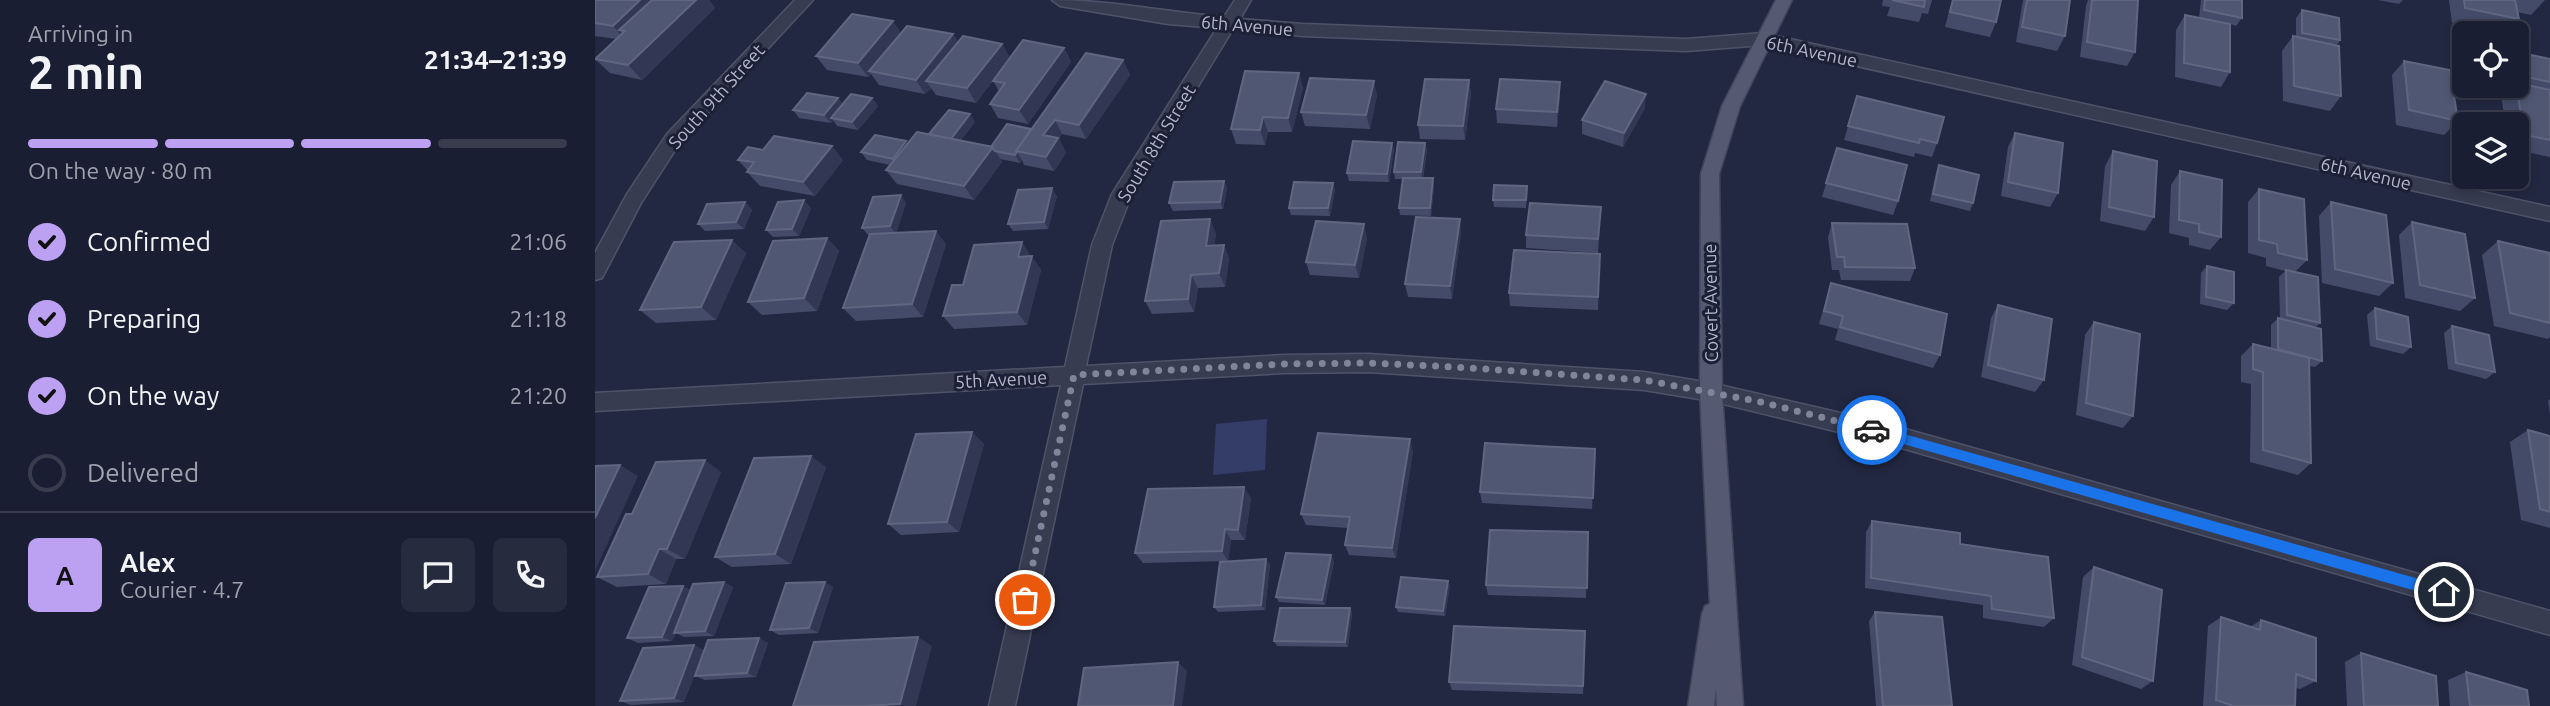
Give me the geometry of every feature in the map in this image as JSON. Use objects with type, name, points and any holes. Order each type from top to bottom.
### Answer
[{"type":"main road","name":"Covert Avenue","points":[[1730,706],[1711,392],[1710,174],[1722,133],[1763,39],[1784,0]]},
{"type":"main road","points":[[1701,706],[1720,573]]},
{"type":"street","name":"South 9th Street","points":[[595,272],[634,199],[674,139],[805,0]]},
{"type":"street","name":"6th Avenue","points":[[1061,0],[1227,25],[1686,45],[1763,39],[2550,214]]},
{"type":"street","name":"South 8th Street","points":[[1002,706],[1102,246],[1122,194],[1243,0]]},
{"type":"street","name":"5th Avenue","points":[[595,402],[1284,364],[1368,363],[1644,380],[1711,392],[1884,433],[2550,623]]},
{"type":"water","points":[[1267,419],[1265,470],[1213,475],[1216,424]]},
{"type":"building","points":[[595,0],[640,0],[613,26],[595,23]]},
{"type":"building","points":[[652,0],[696,0],[628,65],[595,59],[625,31],[619,30]]},
{"type":"building","points":[[1892,0],[1925,0],[1924,7]]},
{"type":"building","points":[[1953,0],[2001,0],[1996,22],[1950,12]]},
{"type":"building","points":[[2027,0],[2070,0],[2065,36],[2022,27]]},
{"type":"building","points":[[2092,0],[2138,0],[2135,52],[2087,42]]},
{"type":"building","points":[[2205,0],[2242,0],[2242,18],[2204,10]]},
{"type":"building","points":[[2464,0],[2515,0],[2519,19],[2465,8]]},
{"type":"building","points":[[2302,10],[2339,18],[2340,40],[2302,33]]},
{"type":"building","points":[[852,14],[893,21],[858,63],[816,56]]},
{"type":"building","points":[[2185,15],[2230,24],[2230,72],[2184,63]]},
{"type":"building","points":[[907,26],[953,34],[916,80],[869,71]]},
{"type":"building","points":[[963,36],[1002,44],[967,88],[926,81]]},
{"type":"building","points":[[2293,36],[2339,46],[2341,96],[2294,86]]},
{"type":"building","points":[[1023,40],[1064,48],[1019,110],[990,104],[1005,83],[993,81]]},
{"type":"building","points":[[1086,53],[1123,60],[1079,125],[1055,120],[1043,135],[1058,138],[1046,157],[1016,151]]},
{"type":"building","points":[[2529,54],[2550,59],[2550,82],[2529,78]]},
{"type":"building","points":[[2404,61],[2450,70],[2452,98],[2454,98],[2457,112],[2452,112],[2452,120],[2409,110]]},
{"type":"building","points":[[1245,71],[1299,73],[1288,118],[1263,117],[1260,130],[1231,129]]},
{"type":"building","points":[[1310,78],[1374,81],[1366,115],[1301,112]]},
{"type":"building","points":[[1425,79],[1469,80],[1463,126],[1418,125]]},
{"type":"building","points":[[1500,79],[1560,82],[1557,112],[1496,109]]},
{"type":"building","points":[[1605,81],[1646,94],[1624,133],[1582,120]]},
{"type":"building","points":[[2529,86],[2550,90],[2550,140],[2529,136],[2529,112],[2521,112],[2518,98],[2529,98]]},
{"type":"building","points":[[807,93],[838,98],[824,115],[793,110]]},
{"type":"building","points":[[851,94],[872,98],[852,122],[831,118]]},
{"type":"building","points":[[1857,96],[1944,117],[1937,143],[1920,139],[1919,143],[1848,126]]},
{"type":"building","points":[[949,110],[970,114],[951,139],[929,134]]},
{"type":"building","points":[[1007,124],[1031,129],[1015,155],[995,151],[991,147]]},
{"type":"building","points":[[917,132],[993,147],[964,186],[886,170]]},
{"type":"building","points":[[2015,133],[2063,143],[2058,193],[2008,182]]},
{"type":"building","points":[[875,135],[906,141],[893,159],[861,152]]},
{"type":"building","points":[[774,136],[832,146],[803,182],[747,172],[754,162],[738,160],[748,147],[763,150]]},
{"type":"building","points":[[1353,141],[1392,143],[1387,174],[1347,173]]},
{"type":"building","points":[[1398,142],[1425,143],[1421,172],[1394,172]]},
{"type":"building","points":[[1837,148],[1907,165],[1898,201],[1826,183]]},
{"type":"building","points":[[2113,151],[2157,161],[2154,217],[2109,207]]},
{"type":"building","points":[[1939,165],[1979,175],[1973,203],[1933,194]]},
{"type":"building","points":[[2180,171],[2222,180],[2221,237],[2199,232],[2199,224],[2179,220]]},
{"type":"building","points":[[1403,178],[1433,178],[1430,208],[1399,208]]},
{"type":"building","points":[[1224,181],[1220,202],[1169,203],[1174,182]]},
{"type":"building","points":[[1294,182],[1333,183],[1328,208],[1289,208]]},
{"type":"building","points":[[1494,185],[1527,186],[1526,200],[1493,200]]},
{"type":"building","points":[[1052,188],[1044,222],[1008,224],[1018,190]]},
{"type":"building","points":[[2259,189],[2304,199],[2307,260],[2278,253],[2277,244],[2259,240]]},
{"type":"building","points":[[901,195],[890,226],[862,228],[873,197]]},
{"type":"building","points":[[804,200],[792,229],[766,230],[778,202]]},
{"type":"building","points":[[745,202],[736,222],[698,224],[707,204]]},
{"type":"building","points":[[2331,202],[2386,215],[2393,283],[2335,269]]},
{"type":"building","points":[[1530,203],[1601,207],[1598,239],[1526,235]]},
{"type":"building","points":[[1416,217],[1460,219],[1450,286],[1405,284]]},
{"type":"building","points":[[1210,219],[1206,246],[1224,245],[1219,273],[1191,275],[1188,299],[1145,301],[1161,221]]},
{"type":"building","points":[[1316,221],[1364,224],[1355,265],[1306,262]]},
{"type":"building","points":[[2412,222],[2465,234],[2475,298],[2420,285]]},
{"type":"building","points":[[1832,223],[1907,224],[1915,268],[1845,267],[1844,257],[1837,257]]},
{"type":"building","points":[[936,231],[912,304],[843,308],[870,234]]},
{"type":"building","points":[[827,238],[804,298],[748,302],[773,241]]},
{"type":"building","points":[[732,240],[701,307],[640,310],[674,242]]},
{"type":"building","points":[[2498,241],[2550,253],[2550,323],[2510,313]]},
{"type":"building","points":[[1022,242],[1018,257],[1032,256],[1017,312],[943,316],[952,285],[963,285],[974,245]]},
{"type":"building","points":[[1514,250],[1600,254],[1598,297],[1509,293]]},
{"type":"building","points":[[2207,266],[2234,272],[2234,303],[2206,297]]},
{"type":"building","points":[[2286,270],[2318,277],[2320,323],[2287,315]]},
{"type":"building","points":[[1831,283],[1947,314],[1940,355],[1840,327],[1843,316],[1824,311]]},
{"type":"building","points":[[1998,305],[2052,319],[2044,380],[1988,365]]},
{"type":"building","points":[[2375,308],[2408,317],[2411,347],[2377,339]]},
{"type":"building","points":[[2278,318],[2321,329],[2322,361],[2278,349]]},
{"type":"building","points":[[2094,322],[2140,334],[2133,416],[2086,403]]},
{"type":"building","points":[[2452,326],[2489,335],[2495,372],[2456,363]]},
{"type":"building","points":[[2253,344],[2309,358],[2311,463],[2263,450],[2263,372],[2253,369]]},
{"type":"building","points":[[2528,430],[2550,436],[2550,512],[2540,509]]},
{"type":"building","points":[[972,432],[947,522],[888,524],[916,434]]},
{"type":"building","points":[[1318,433],[1410,439],[1392,548],[1345,545],[1350,517],[1301,514]]},
{"type":"building","points":[[1485,443],[1595,449],[1593,498],[1480,492]]},
{"type":"building","points":[[811,456],[775,554],[715,557],[754,458]]},
{"type":"building","points":[[705,460],[667,549],[659,549],[648,574],[597,577],[626,514],[632,514],[656,462]]},
{"type":"building","points":[[620,465],[595,518],[595,466]]},
{"type":"building","points":[[1244,487],[1238,530],[1225,529],[1222,551],[1135,553],[1148,489]]},
{"type":"building","points":[[1872,521],[1960,533],[1960,544],[2048,557],[2054,618],[1992,609],[1991,596],[1871,578]]},
{"type":"building","points":[[1490,530],[1588,532],[1587,588],[1486,585]]},
{"type":"building","points":[[1286,553],[1331,555],[1322,600],[1276,597]]},
{"type":"building","points":[[1266,559],[1261,605],[1214,607],[1220,562]]},
{"type":"building","points":[[2094,567],[2162,590],[2153,681],[2082,657]]},
{"type":"building","points":[[1401,577],[1448,581],[1443,611],[1396,607]]},
{"type":"building","points":[[724,582],[705,631],[674,633],[693,584]]},
{"type":"building","points":[[825,582],[809,628],[770,630],[786,583]]},
{"type":"building","points":[[683,586],[662,637],[627,638],[649,587]]},
{"type":"building","points":[[1280,608],[1350,608],[1345,642],[1274,641]]},
{"type":"building","points":[[1875,612],[1942,617],[1952,706],[1883,706]]},
{"type":"building","points":[[2221,617],[2260,630],[2261,620],[2316,638],[2316,681],[2296,674],[2295,706],[2234,706],[2216,700]]},
{"type":"building","points":[[1454,626],[1585,631],[1583,686],[1449,682]]},
{"type":"building","points":[[918,637],[900,704],[793,706],[814,642]]},
{"type":"building","points":[[759,638],[747,673],[695,676],[708,640]]},
{"type":"building","points":[[694,645],[674,698],[620,701],[643,648]]},
{"type":"building","points":[[2361,653],[2436,676],[2438,706],[2364,706]]},
{"type":"building","points":[[1178,662],[1173,706],[1078,706],[1084,668]]},
{"type":"building","points":[[2466,672],[2527,690],[2529,706],[2470,706]]},
{"type":"way so far","points":[[1025,600],[1074,375],[1284,364],[1368,363],[1644,380],[1761,402],[1872,430]]},
{"type":"route","points":[[1872,430],[2444,592]]}]
